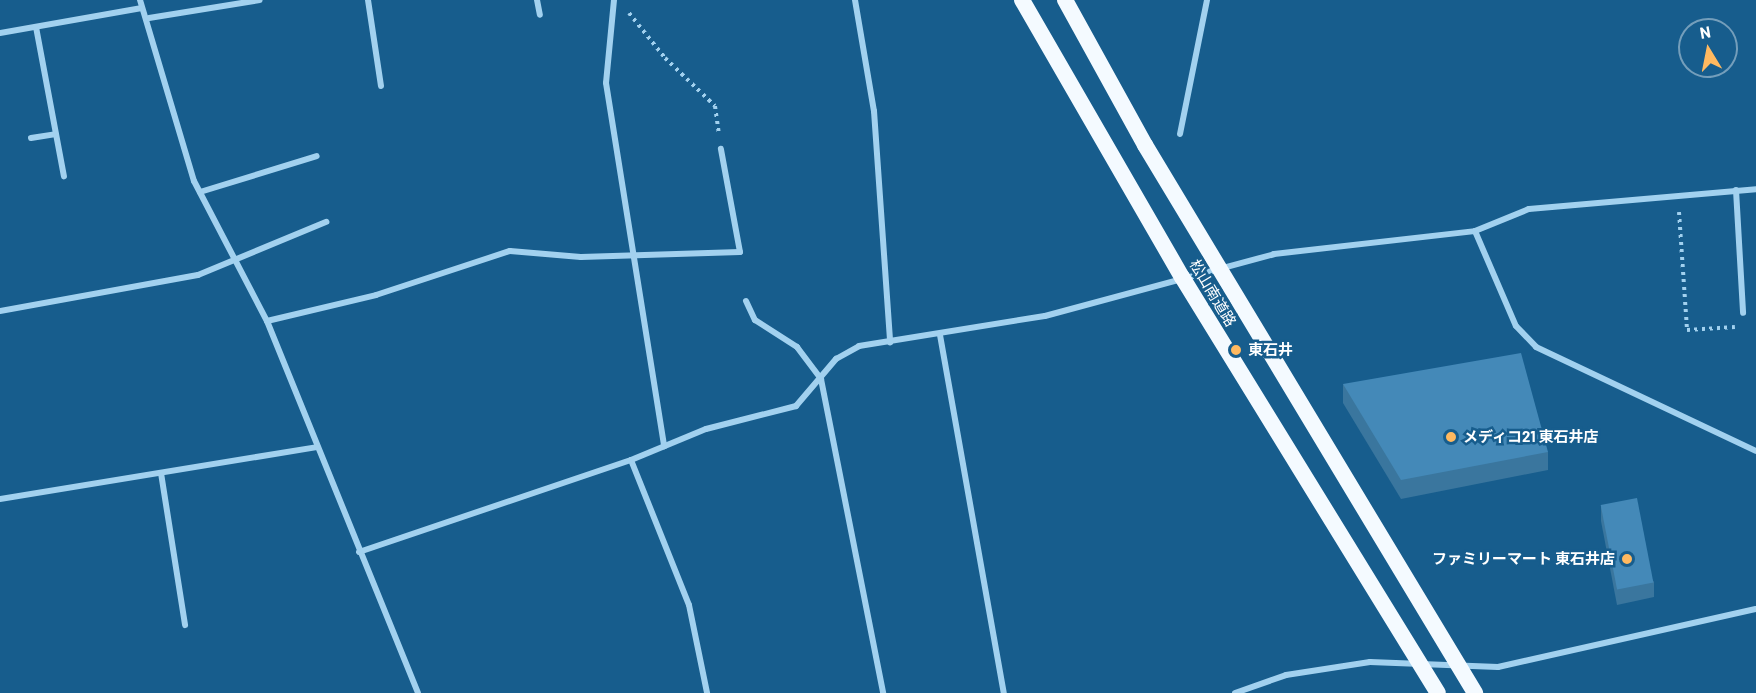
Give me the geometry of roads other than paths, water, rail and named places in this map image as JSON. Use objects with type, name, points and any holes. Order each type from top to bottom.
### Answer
[{"type":"highway","name":"松山南道路","points":[[1022,0],[1182,278],[1438,693]]},
{"type":"highway","name":"松山南道路","points":[[1065,0],[1219,268],[1475,693]]},
{"type":"street","points":[[140,0],[149,18],[163,83],[200,192],[267,321],[418,693]]},
{"type":"street","points":[[149,18],[260,0]]},
{"type":"street","points":[[368,0],[381,86]]},
{"type":"street","points":[[537,0],[540,15]]},
{"type":"street","points":[[614,0],[606,83],[664,446]]},
{"type":"street","points":[[855,0],[874,111],[890,342]]},
{"type":"street","points":[[1179,134],[1206,0]]},
{"type":"street","points":[[0,33],[142,8]]},
{"type":"street","points":[[36,27],[64,176]]},
{"type":"street","points":[[31,138],[56,134]]},
{"type":"street","points":[[267,321],[376,295],[510,251],[633,254],[740,252],[721,149]]},
{"type":"street","points":[[200,192],[317,156]]},
{"type":"street","points":[[359,552],[631,460],[706,429],[796,406],[847,350],[1045,316],[1219,268],[1312,248],[1475,231],[1529,209],[1677,193],[1756,189]]},
{"type":"street","points":[[1736,190],[1743,313]]},
{"type":"street","points":[[0,311],[198,275],[326,222]]},
{"type":"street","points":[[1475,231],[1516,326],[1536,347],[1756,451]]},
{"type":"street","points":[[746,301],[755,320],[797,347],[821,379],[883,693]]},
{"type":"street","points":[[940,335],[1004,693]]},
{"type":"street","points":[[0,499],[317,447]]},
{"type":"street","points":[[631,460],[689,605],[706,693]]},
{"type":"street","points":[[160,473],[184,625]]},
{"type":"street","points":[[1235,693],[1318,669],[1370,662],[1498,667],[1756,609]]},
{"type":"place","name":"東石井","points":[[1236,350]]},
{"type":"place","name":"メディコ21 東石井店","points":[[1451,437]]},
{"type":"place","name":"ファミリーマート 東石井店","points":[[1627,559]]}]
